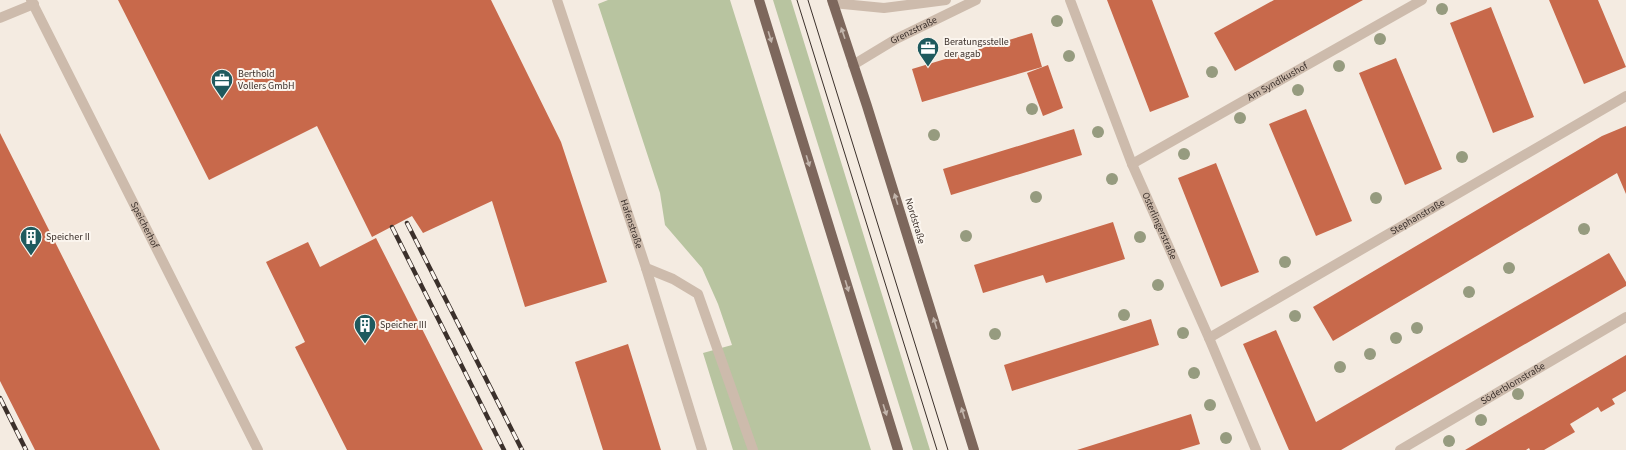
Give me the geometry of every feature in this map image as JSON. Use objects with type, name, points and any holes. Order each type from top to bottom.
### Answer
[{"type":"main road","points":[[758,0],[898,450]]},
{"type":"main road","name":"Nordstraße","points":[[832,2],[854,65],[974,450]]},
{"type":"street","name":"Hafenstraße","points":[[557,0],[646,268],[702,450]]},
{"type":"street","name":"Grenzstraße","points":[[832,2],[884,8],[946,0]]},
{"type":"street","name":"Grenzstraße","points":[[854,65],[896,39],[976,0]]},
{"type":"street","name":"Osterlingerstraße","points":[[1070,0],[1132,164],[1209,338],[1256,450]]},
{"type":"street","name":"Am Syndikushof","points":[[1132,164],[1422,0]]},
{"type":"street","points":[[0,18],[32,2]]},
{"type":"street","name":"Speicherhof","points":[[32,2],[258,450]]},
{"type":"street","name":"Stephanstraße","points":[[1209,338],[1626,96]]},
{"type":"street","points":[[646,268],[674,278],[698,294],[753,450]]},
{"type":"street","name":"Söderblomstraße","points":[[1400,450],[1626,317]]},
{"type":"green space","points":[[608,0],[730,0],[871,450],[733,450],[703,353],[732,345],[718,304],[702,268],[665,225],[660,193],[598,4]]},
{"type":"green space","points":[[773,0],[791,0],[930,450],[913,450]]},
{"type":"building","points":[[118,0],[491,0],[561,142],[607,282],[525,307],[492,201],[423,233],[412,216],[372,237],[317,126],[209,180]]},
{"type":"building","points":[[1107,0],[1152,0],[1189,97],[1150,112]]},
{"type":"building","points":[[1274,0],[1363,0],[1235,71],[1214,33]]},
{"type":"building","points":[[1549,0],[1598,0],[1626,67],[1584,84]]},
{"type":"building","points":[[1491,7],[1534,117],[1493,133],[1450,23]]},
{"type":"building","points":[[1032,33],[1042,67],[922,102],[912,69]]},
{"type":"building","points":[[1396,58],[1442,169],[1405,185],[1359,73]]},
{"type":"building","points":[[1048,65],[1063,108],[1043,116],[1027,73]]},
{"type":"building","points":[[1306,109],[1352,221],[1316,236],[1269,124]]},
{"type":"building","points":[[1626,126],[1626,194],[1617,173],[1333,341],[1313,307],[1602,136]]},
{"type":"building","points":[[1074,129],[1082,155],[951,195],[943,169]]},
{"type":"building","name":"Speicher II","points":[[0,133],[160,450],[35,450],[0,381]]},
{"type":"building","points":[[1216,163],[1259,272],[1221,287],[1178,178]]},
{"type":"building","points":[[1113,222],[1125,259],[1046,283],[1043,275],[983,293],[974,265]]},
{"type":"building","name":"Speicher III","points":[[376,238],[483,450],[347,450],[302,361],[295,347],[305,342],[266,262],[308,242],[320,267]]},
{"type":"building","points":[[1609,253],[1626,282],[1626,286],[1341,450],[1289,450],[1243,344],[1276,330],[1316,422]]},
{"type":"building","points":[[1151,319],[1159,345],[1012,391],[1004,365]]},
{"type":"building","points":[[628,344],[661,450],[603,450],[575,362]]},
{"type":"building","points":[[1626,355],[1626,391],[1612,399],[1615,404],[1601,412],[1598,407],[1570,424],[1575,432],[1544,450],[1530,450],[1529,448],[1526,450],[1465,450]]},
{"type":"building","points":[[1191,414],[1200,444],[1180,450],[1077,450]]},
{"type":"tram line","points":[[797,0],[937,450]]},
{"type":"tram line","points":[[808,0],[948,450]]},
{"type":"railway","points":[[407,223],[522,450]]},
{"type":"railway","points":[[392,227],[504,450]]},
{"type":"railway","points":[[0,398],[26,450]]},
{"type":"place","name":"Beratungsstelle der agab","points":[[928,68]]},
{"type":"place","name":"Berthold Vollers GmbH","points":[[222,100]]},
{"type":"place","name":"Speicher II","points":[[31,256]]},
{"type":"place","name":"Speicher III","points":[[365,344]]}]
